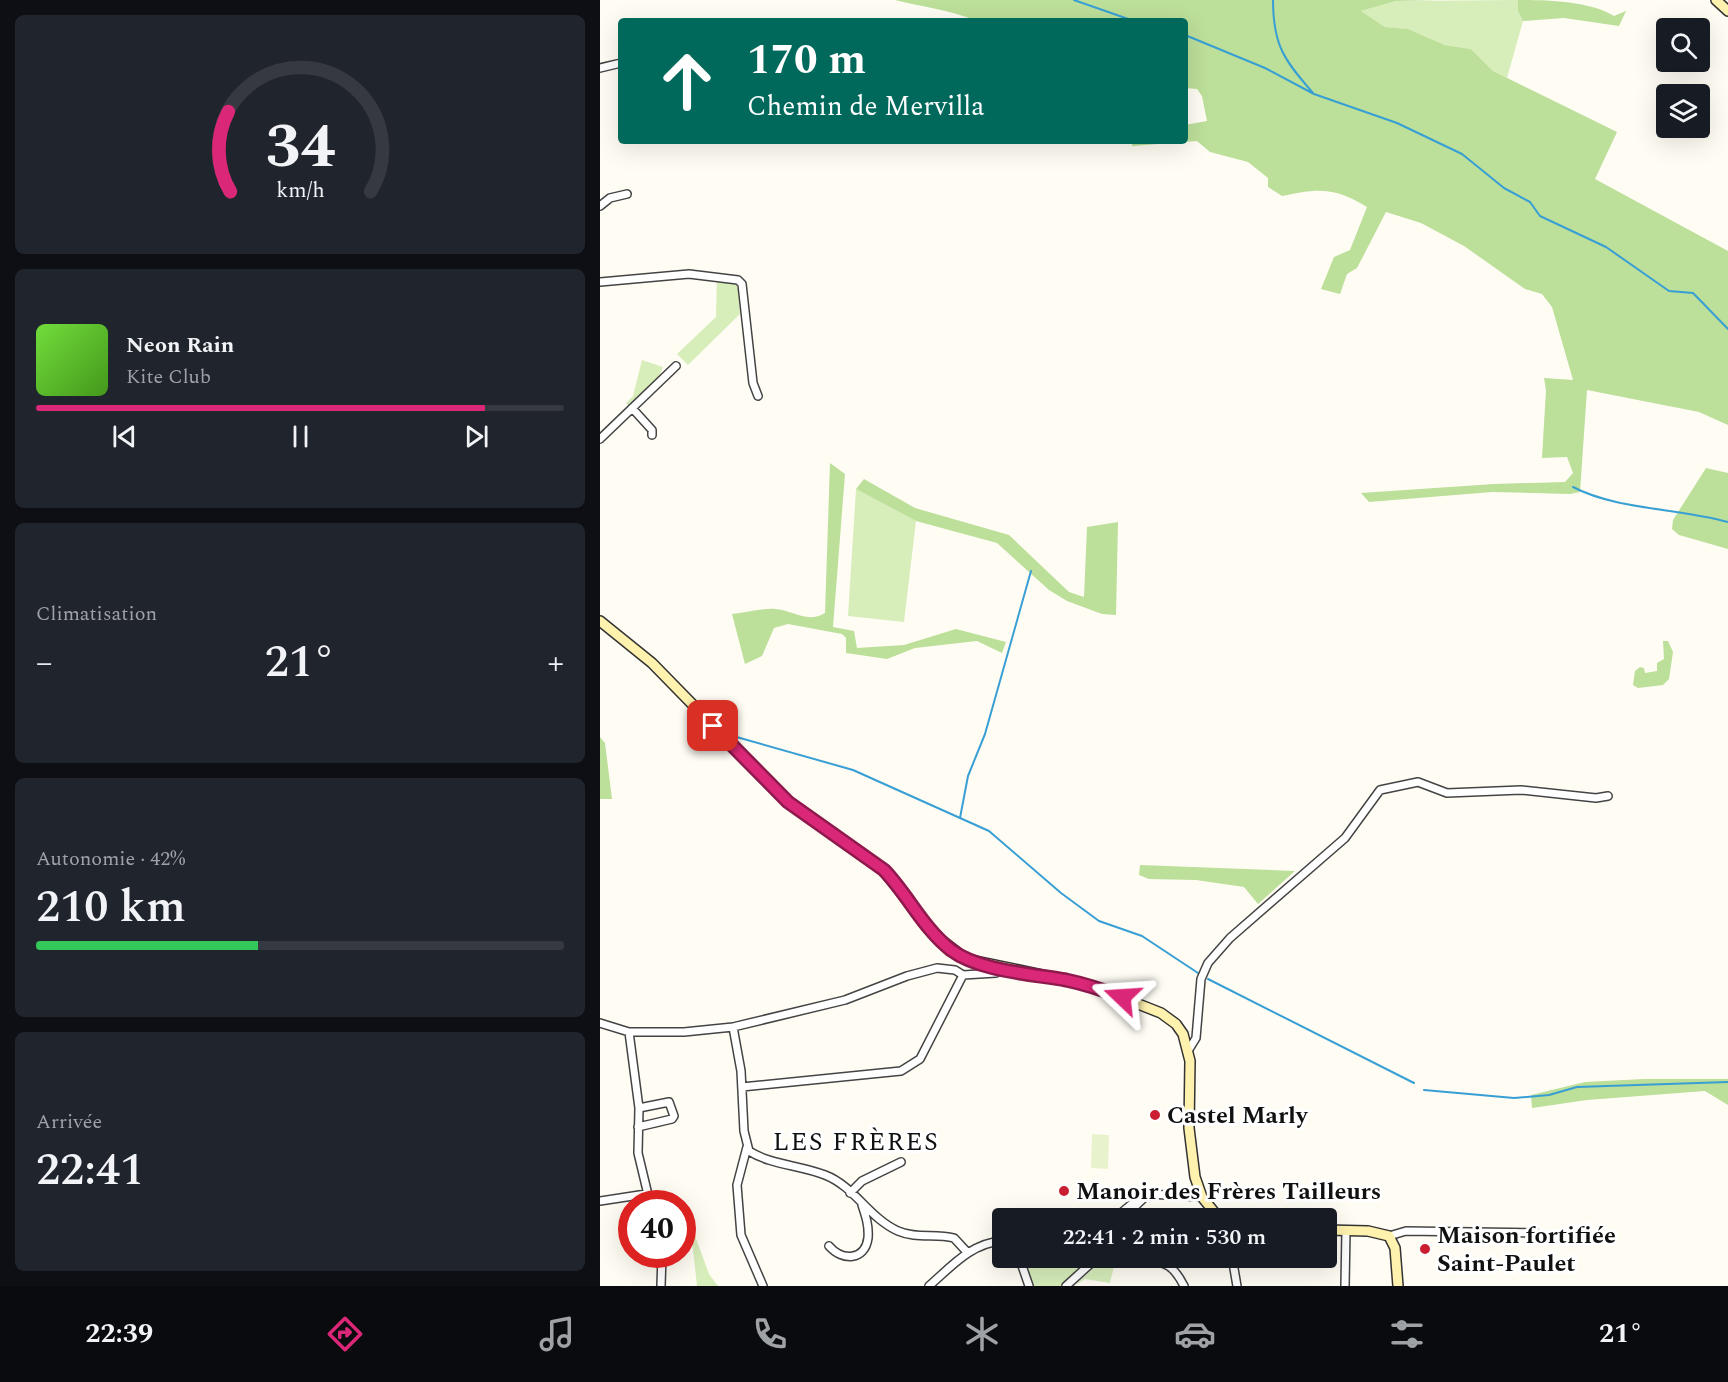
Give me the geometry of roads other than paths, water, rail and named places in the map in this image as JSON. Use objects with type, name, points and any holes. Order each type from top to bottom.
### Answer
[{"type":"street","points":[[1716,0],[1728,11]]},
{"type":"street","points":[[600,68],[618,64]]},
{"type":"street","points":[[600,206],[610,198],[627,194]]},
{"type":"street","points":[[600,282],[689,274],[738,279],[742,284],[753,383],[758,396]]},
{"type":"street","points":[[600,439],[676,366]]},
{"type":"street","points":[[632,408],[652,430],[652,435]]},
{"type":"street","points":[[600,621],[652,663],[788,802],[884,870],[934,935],[966,959],[1090,985],[1161,1013],[1180,1029],[1188,1051],[1191,1149],[1195,1177],[1202,1197],[1211,1208]]},
{"type":"street","points":[[1188,1051],[1196,1038],[1201,978],[1208,963],[1230,938],[1346,838],[1380,790],[1418,782],[1447,793],[1521,790],[1596,798],[1608,796]]},
{"type":"street","points":[[600,1023],[629,1032],[684,1032],[733,1028],[845,1000],[907,976],[937,968],[955,970],[963,975],[996,973],[1001,967]]},
{"type":"street","points":[[742,1087],[901,1071],[920,1059],[963,975]]},
{"type":"street","points":[[733,1028],[738,1047],[747,1147],[737,1185],[741,1235],[764,1286]]},
{"type":"street","points":[[629,1032],[639,1108],[638,1153],[645,1190]]},
{"type":"street","points":[[638,1126],[672,1119],[674,1116],[669,1102],[639,1108]]},
{"type":"street","points":[[747,1147],[760,1158],[827,1176],[850,1192],[874,1217],[899,1232],[954,1238],[967,1252]]},
{"type":"street","points":[[850,1192],[862,1181],[901,1162]]},
{"type":"street","points":[[1134,1208],[1149,1194],[1202,1197]]},
{"type":"street","points":[[600,1201],[618,1198]]},
{"type":"street","points":[[1127,1208],[1139,1198],[1144,1198]]},
{"type":"street","points":[[830,1246],[843,1257],[852,1257],[862,1252],[868,1241],[868,1224],[861,1204]]},
{"type":"street","points":[[1337,1230],[1380,1232],[1389,1236],[1395,1248],[1398,1286]]},
{"type":"street","points":[[1345,1286],[1346,1230]]},
{"type":"street","points":[[1389,1236],[1406,1231],[1536,1233]]},
{"type":"street","points":[[929,1286],[967,1252],[992,1242]]},
{"type":"street","points":[[661,1286],[662,1268]]},
{"type":"street","points":[[1023,1268],[1029,1286]]},
{"type":"street","points":[[1066,1286],[1086,1268]]},
{"type":"street","points":[[1173,1268],[1184,1286]]},
{"type":"street","points":[[1234,1268],[1237,1286]]},
{"type":"waterway","points":[[1074,0],[1125,18]]},
{"type":"waterway","points":[[1273,0],[1275,29],[1282,51],[1313,93]]},
{"type":"waterway","points":[[1188,36],[1265,68],[1314,94],[1397,123],[1462,154],[1504,188],[1530,202],[1540,216],[1606,247],[1669,291],[1693,293],[1728,329]]},
{"type":"waterway","points":[[1573,487],[1609,500],[1728,522]]},
{"type":"waterway","points":[[960,818],[968,776],[985,734],[1031,571]]},
{"type":"waterway","points":[[733,736],[853,770],[989,831],[1061,893],[1099,921],[1142,936],[1198,973]]},
{"type":"waterway","points":[[1208,979],[1414,1083]]},
{"type":"waterway","points":[[1424,1090],[1514,1098],[1549,1095],[1577,1087],[1728,1082]]},
{"type":"place","name":"Castel Marly","points":[[1155,1115]]},
{"type":"place","name":"Manoir des Frères Tailleurs","points":[[1064,1191]]},
{"type":"place","name":"Maison fortifiée Saint-Paulet","points":[[1425,1249]]},
{"type":"district","name":"LES FRÈRES","points":[[856,1141]]}]
